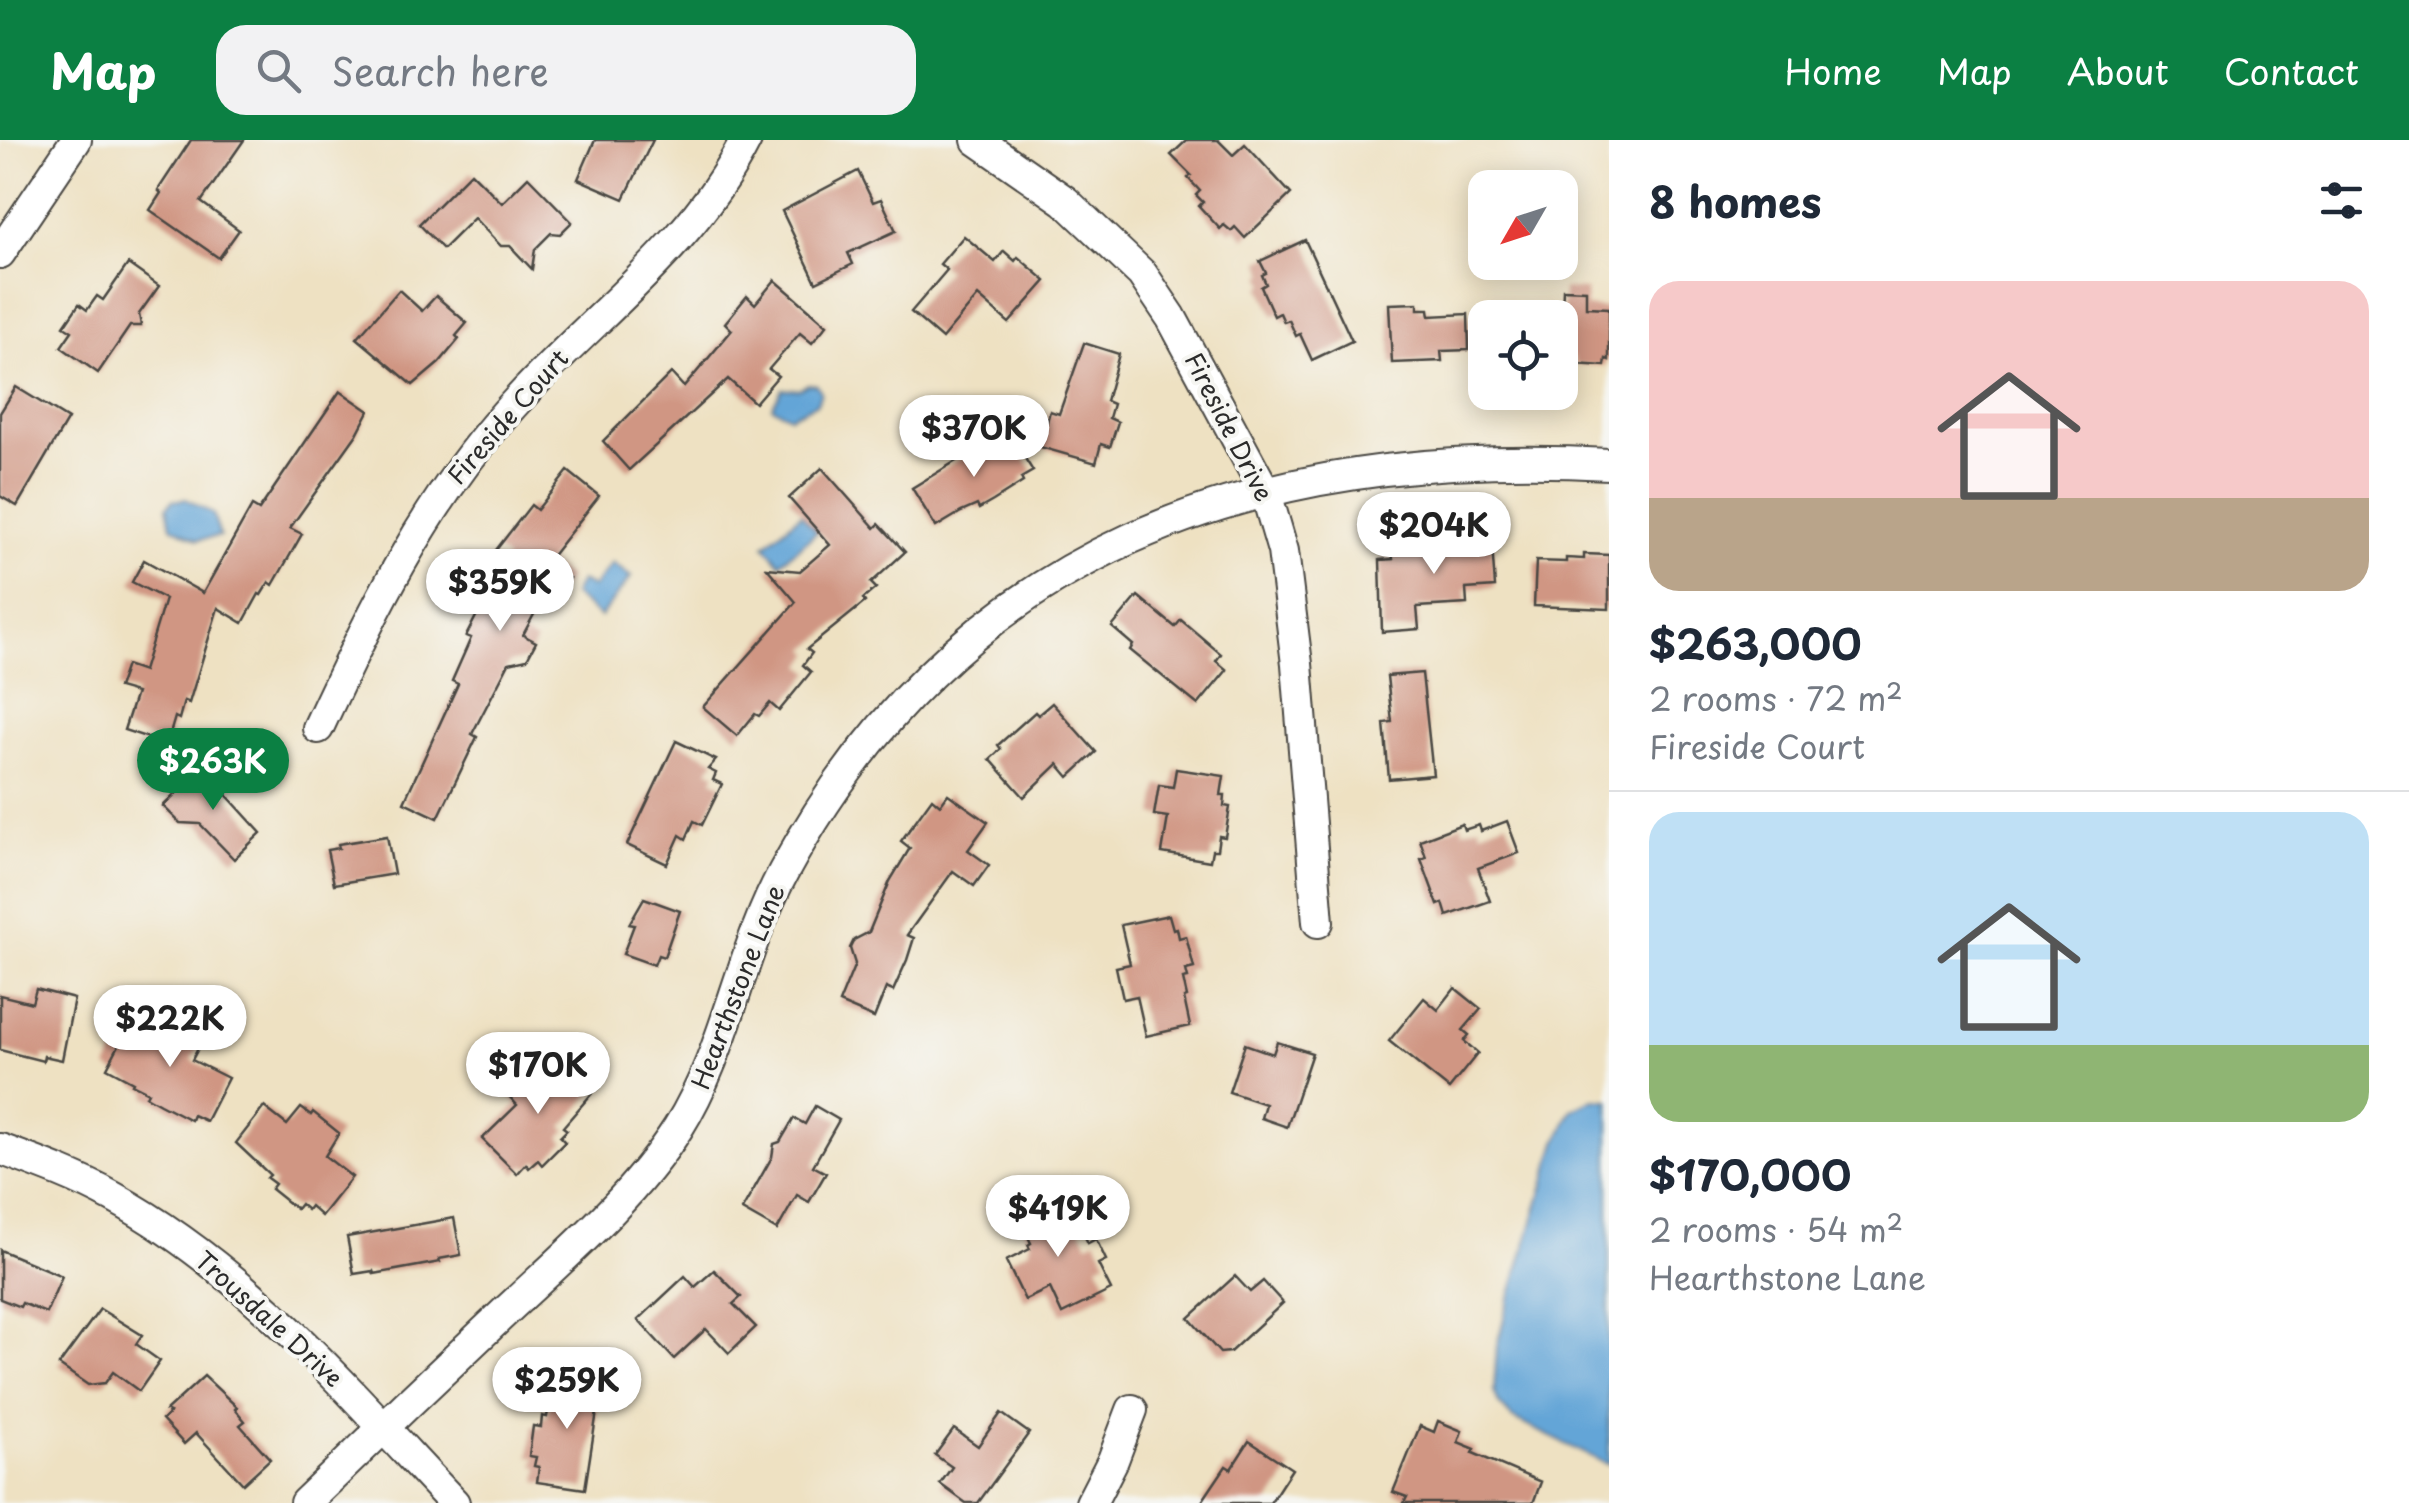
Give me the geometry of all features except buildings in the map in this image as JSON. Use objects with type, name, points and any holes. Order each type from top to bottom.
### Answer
[{"type":"street","points":[[1,249],[76,140]]},
{"type":"street","name":"Fireside Court","points":[[318,728],[380,598],[450,483],[527,390],[684,234],[724,180],[746,140]]},
{"type":"street","name":"Fireside Drive","points":[[978,140],[1065,201],[1142,274],[1171,317],[1266,493],[1280,536],[1294,645],[1318,922]]},
{"type":"street","name":"Hearthstone Lane","points":[[305,1503],[598,1223],[662,1150],[712,1065],[753,943],[782,875],[846,771],[907,696],[982,629],[1062,572],[1151,530],[1266,493],[1401,467],[1496,461],[1609,464]]},
{"type":"street","name":"Trousdale Drive","points":[[0,1149],[111,1195],[186,1243],[272,1314],[454,1503]]},
{"type":"street","points":[[1091,1503],[1132,1410]]},
{"type":"water","points":[[808,384],[817,385],[821,392],[817,403],[790,416],[772,407],[782,389],[800,389]]},
{"type":"water","points":[[186,499],[213,514],[220,536],[198,540],[171,526],[167,507],[172,501]]},
{"type":"water","points":[[801,514],[817,532],[780,563],[765,545]]},
{"type":"water","points":[[612,563],[631,577],[600,617],[573,595],[580,581],[593,587]]},
{"type":"water","points":[[1594,1099],[1609,1100],[1609,1465],[1512,1418],[1499,1404],[1494,1391],[1497,1346],[1505,1314],[1557,1142],[1572,1110]]}]
